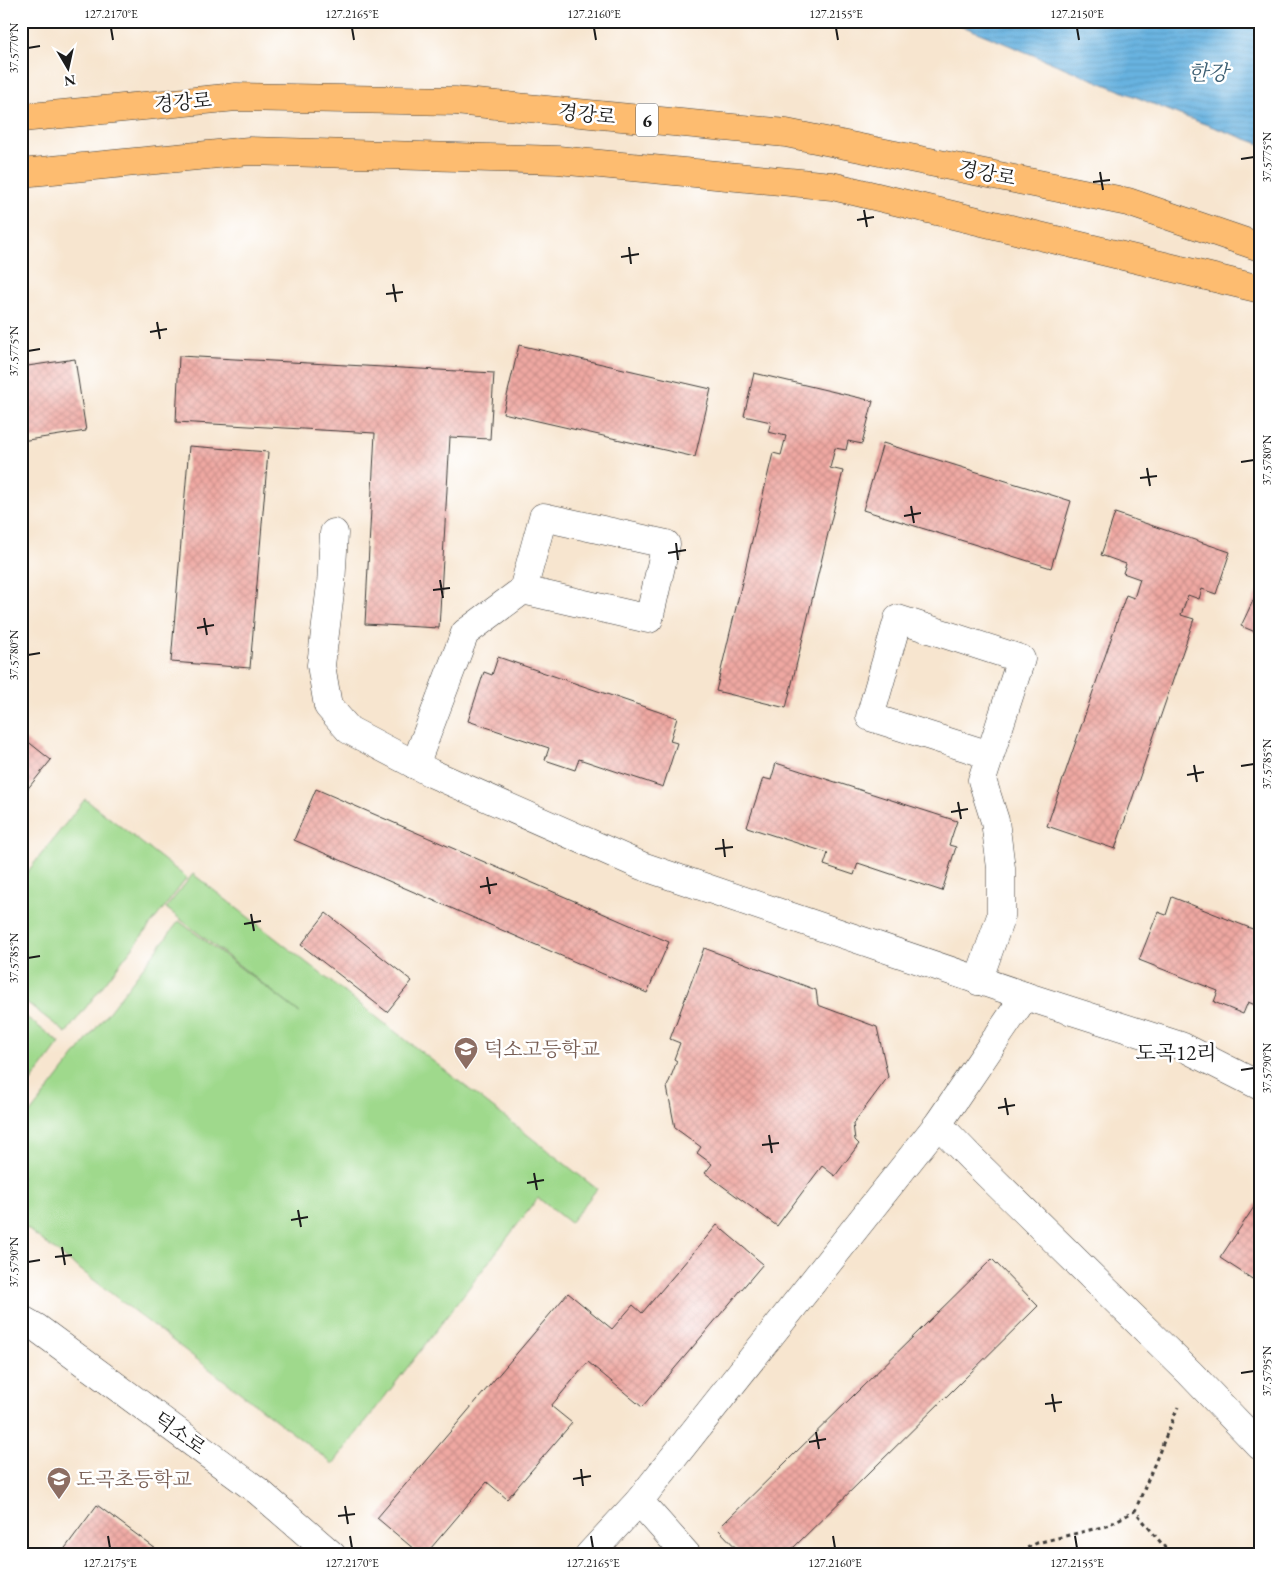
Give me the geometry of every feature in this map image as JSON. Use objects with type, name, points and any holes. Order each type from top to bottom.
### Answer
[{"type":"main road","name":"경강로","points":[[21,118],[236,97],[455,101],[786,133],[1128,202],[1260,246]]},
{"type":"main road","points":[[21,173],[249,151],[558,160],[832,186],[1260,289]]},
{"type":"street","points":[[415,764],[465,633],[523,590],[542,517],[666,544],[649,619],[523,590]]},
{"type":"street","points":[[334,533],[331,585],[321,665],[328,706],[349,730],[415,764],[642,866],[978,981],[1181,1046],[1260,1086]]},
{"type":"street","points":[[978,981],[1002,916],[1001,868],[995,821],[982,780],[1021,659],[898,619],[870,717],[990,756],[982,780]]},
{"type":"street","points":[[588,1555],[639,1501],[938,1124],[1025,996]]},
{"type":"street","points":[[938,1124],[1258,1439]]},
{"type":"street","name":"덕소로","points":[[21,1319],[37,1328],[258,1490],[332,1555]]},
{"type":"street","points":[[639,1501],[687,1555]]},
{"type":"path","points":[[1013,1555],[1037,1543],[1106,1526],[1135,1511],[1190,1373]]},
{"type":"path","points":[[1135,1511],[1171,1555]]},
{"type":"green space","points":[[85,799],[187,878],[66,1033],[21,998],[21,880]]},
{"type":"green space","points":[[193,874],[597,1189],[570,1223],[538,1198],[333,1464],[21,1224],[21,1125],[179,921],[300,1013],[166,908]]},
{"type":"green space","points":[[21,1013],[60,1043],[21,1095]]},
{"type":"water","name":"한강","points":[[950,21],[1260,21],[1260,144],[1180,115]]},
{"type":"building","points":[[519,345],[711,389],[695,457],[503,413]]},
{"type":"building","points":[[179,356],[494,373],[490,439],[450,437],[439,628],[365,624],[375,433],[176,422]]},
{"type":"building","points":[[75,359],[86,431],[21,441],[21,367]]},
{"type":"building","points":[[754,373],[873,401],[862,444],[848,441],[846,450],[835,448],[830,468],[843,471],[786,708],[716,691],[773,453],[781,455],[786,436],[768,432],[771,422],[744,416]]},
{"type":"building","points":[[883,443],[1071,501],[1051,568],[863,510]]},
{"type":"building","points":[[189,446],[268,452],[250,668],[171,662]]},
{"type":"building","points":[[1115,513],[1230,552],[1216,594],[1202,589],[1199,599],[1188,595],[1181,615],[1194,619],[1115,849],[1047,826],[1126,595],[1134,598],[1140,579],[1123,573],[1126,564],[1101,555]]},
{"type":"building","points":[[1260,586],[1260,634],[1241,626]]},
{"type":"building","points":[[498,657],[677,718],[670,741],[677,743],[663,787],[579,759],[575,770],[545,760],[549,748],[468,721],[484,672],[492,675]]},
{"type":"building","points":[[21,736],[51,760],[21,797]]},
{"type":"building","points":[[776,763],[957,821],[949,845],[956,847],[942,891],[858,863],[854,875],[824,865],[828,853],[747,827],[763,778],[771,780]]},
{"type":"building","points":[[316,789],[669,942],[647,993],[294,840]]},
{"type":"building","points":[[1172,897],[1260,932],[1260,1007],[1248,1002],[1243,1014],[1214,1002],[1218,991],[1139,960],[1158,912],[1166,915]]},
{"type":"building","points":[[326,913],[412,981],[387,1012],[301,945]]},
{"type":"building","points":[[704,948],[816,990],[818,1005],[877,1027],[888,1077],[853,1124],[855,1140],[859,1144],[835,1176],[822,1166],[777,1226],[705,1173],[712,1164],[697,1153],[701,1147],[675,1128],[667,1087],[677,1061],[674,1059],[680,1043],[670,1039]]},
{"type":"building","points":[[1260,1198],[1260,1284],[1220,1258]]},
{"type":"building","points":[[717,1225],[763,1264],[642,1407],[588,1362],[551,1406],[572,1423],[507,1499],[487,1482],[425,1555],[421,1555],[377,1518],[568,1293],[612,1329],[633,1305],[642,1313]]},
{"type":"building","points":[[992,1259],[1038,1306],[786,1555],[743,1555],[718,1529]]},
{"type":"building","points":[[97,1505],[164,1555],[60,1555]]},
{"type":"place","name":"덕소고등학교","points":[[466,1070]]},
{"type":"place","name":"도곡초등학교","points":[[59,1500]]},
{"type":"district","name":"도곡12리","points":[[1176,1052]]}]
